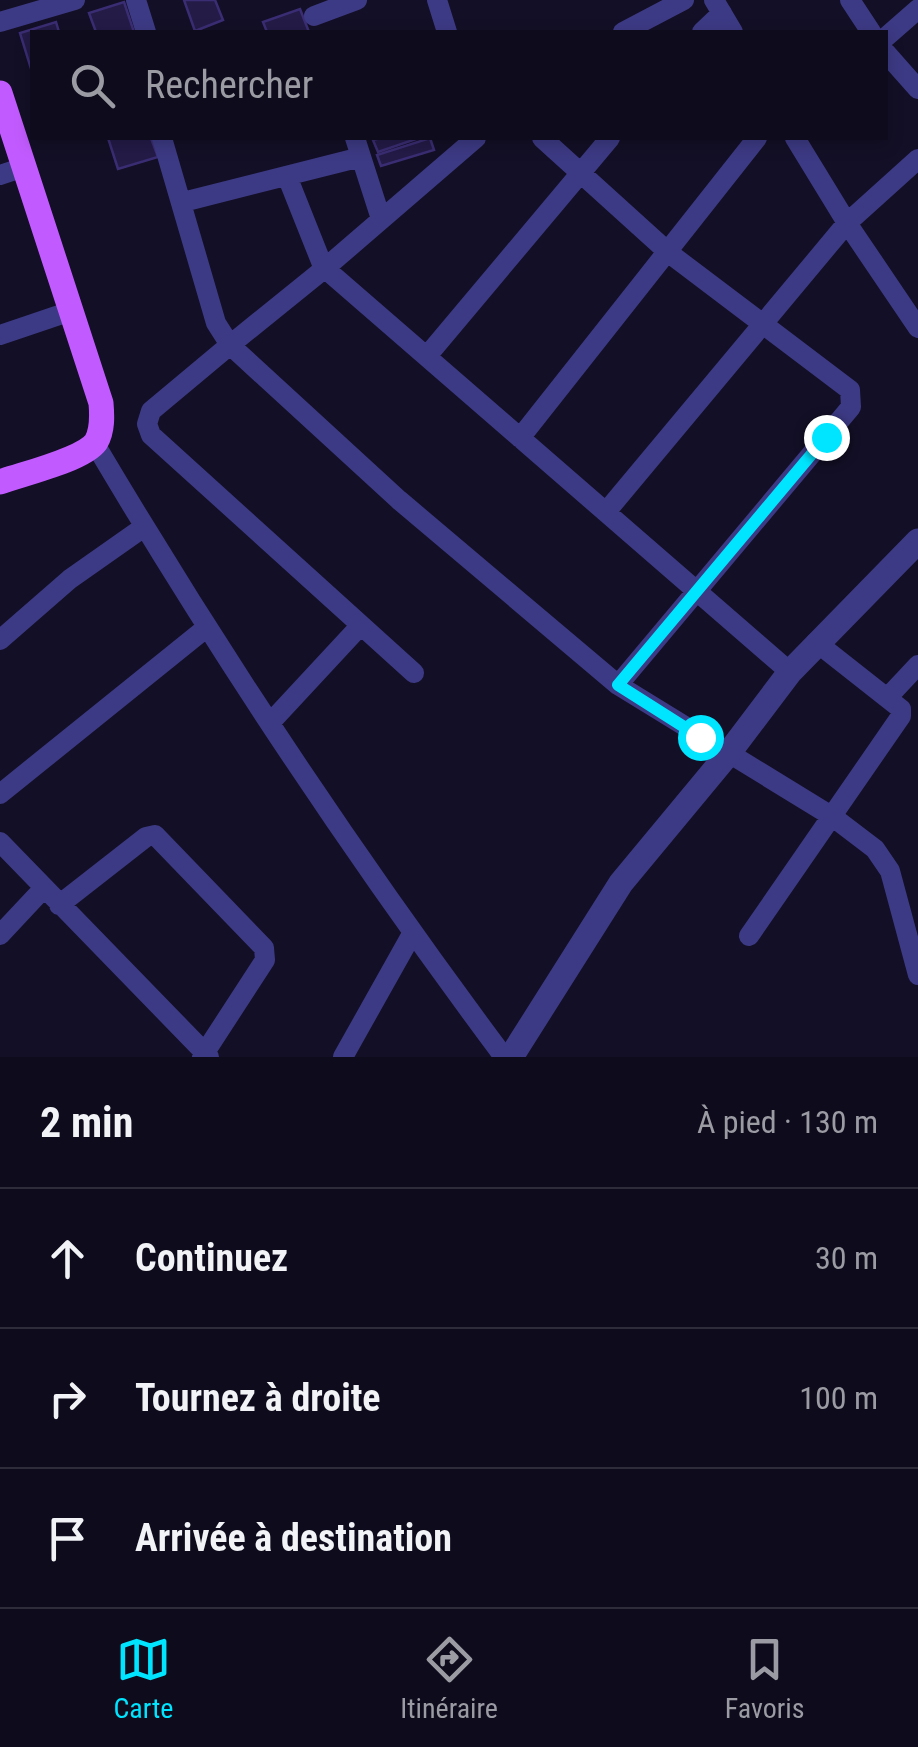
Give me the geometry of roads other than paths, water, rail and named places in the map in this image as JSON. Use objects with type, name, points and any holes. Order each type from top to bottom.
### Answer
[{"type":"main road","points":[[0,93],[101,402],[101,428],[95,444],[80,454],[0,482]]},
{"type":"street","points":[[0,22],[75,0]]},
{"type":"street","points":[[136,0],[145,30]]},
{"type":"street","points":[[314,16],[357,0]]},
{"type":"street","points":[[437,0],[447,30]]},
{"type":"street","points":[[627,30],[684,0]]},
{"type":"street","points":[[850,0],[869,30]]},
{"type":"street","points":[[703,30],[718,6],[732,30]]},
{"type":"street","points":[[888,35],[918,9]]},
{"type":"street","points":[[888,55],[918,89]]},
{"type":"street","points":[[163,140],[184,202],[192,246],[216,323],[230,346],[399,500],[618,685],[833,817],[884,858],[911,925],[918,974]]},
{"type":"street","points":[[414,673],[151,435],[146,424],[150,411],[474,140]]},
{"type":"street","points":[[544,140],[669,253],[850,390],[851,407],[618,685]]},
{"type":"street","points":[[427,356],[608,140]]},
{"type":"street","points":[[520,438],[755,140]]},
{"type":"street","points":[[797,140],[846,223],[915,317]]},
{"type":"street","points":[[184,202],[286,176],[358,147],[381,220]]},
{"type":"street","points":[[606,512],[846,223],[918,159]]},
{"type":"street","points":[[286,176],[324,269],[790,672]]},
{"type":"street","points":[[0,335],[71,311]]},
{"type":"street","points":[[95,444],[206,628],[412,934],[508,1057],[621,884],[790,672],[918,540]]},
{"type":"street","points":[[0,640],[70,579],[144,528]]},
{"type":"street","points":[[270,723],[360,625]]},
{"type":"street","points":[[0,794],[206,628]]},
{"type":"street","points":[[749,936],[902,716],[901,709],[888,696],[816,642]]},
{"type":"street","points":[[888,696],[918,665]]},
{"type":"street","points":[[0,842],[43,889],[205,1056],[266,954],[154,834],[59,905]]},
{"type":"street","points":[[0,935],[43,889]]},
{"type":"street","points":[[342,1057],[412,934]]}]
